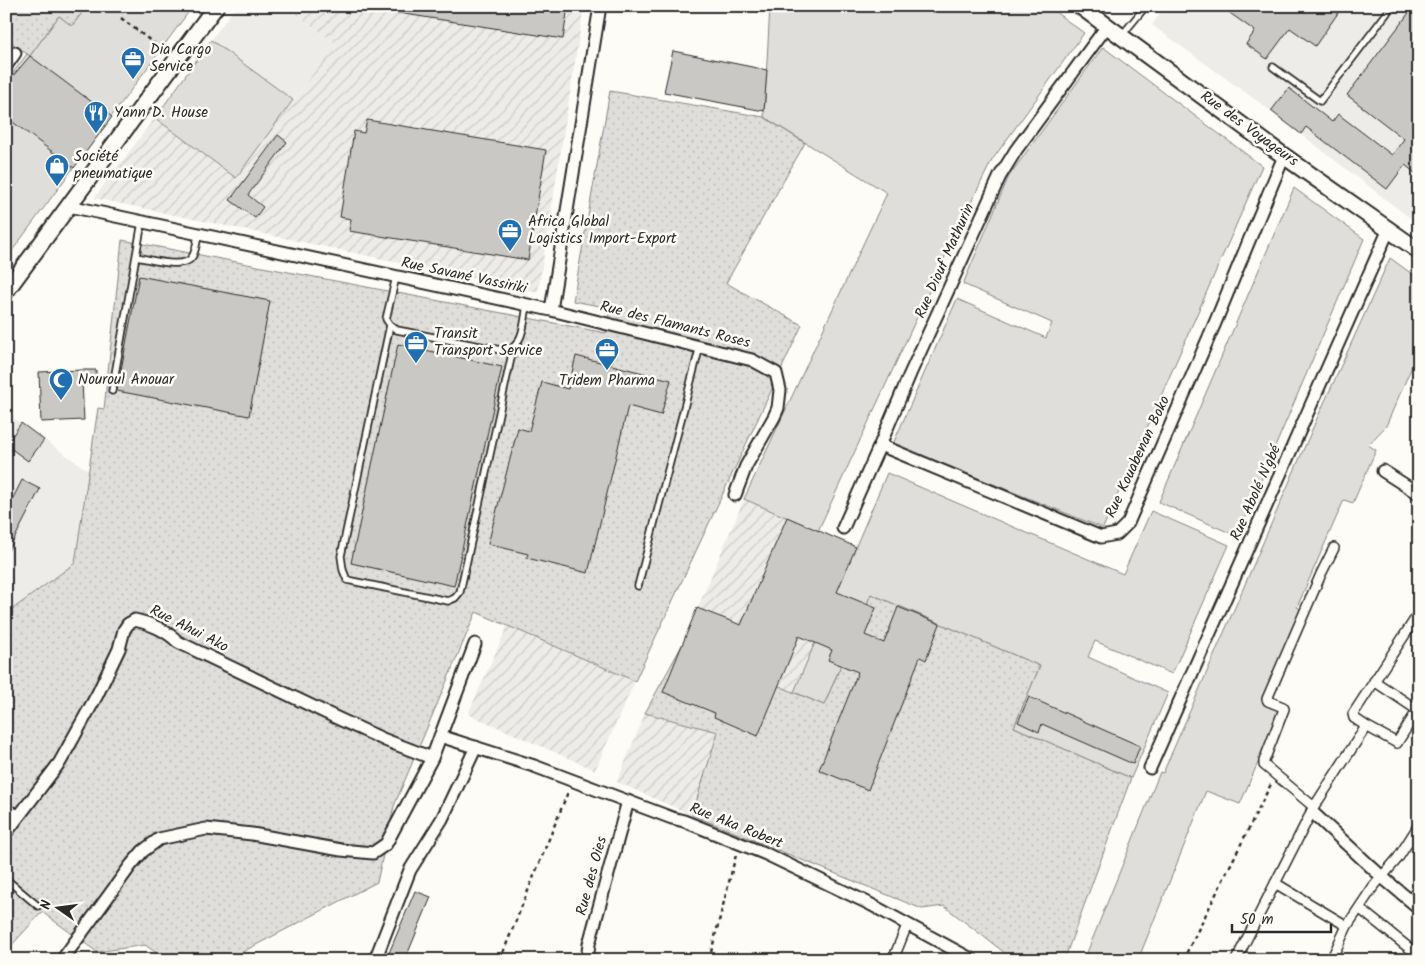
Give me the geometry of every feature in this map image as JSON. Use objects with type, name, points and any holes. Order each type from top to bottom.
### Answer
[{"type":"street","points":[[6,291],[216,6]]},
{"type":"street","points":[[551,310],[600,6]]},
{"type":"street","name":"Rue des Voyageurs","points":[[1080,6],[1284,156],[1419,251]]},
{"type":"street","name":"Rue Diouf Mathurin","points":[[843,528],[910,374],[1000,176],[1107,26]]},
{"type":"street","points":[[6,66],[15,54]]},
{"type":"street","name":"Rue Kouabenan Boko","points":[[880,445],[1101,537],[1116,534],[1128,523],[1132,514],[1215,323],[1284,156]]},
{"type":"street","name":"Rue Savané Vassiriki","points":[[69,206],[551,310]]},
{"type":"street","name":"Rue Abolé N'gbé","points":[[1150,768],[1389,229]]},
{"type":"street","name":"Rue des Flamants Roses","points":[[551,310],[752,360],[776,373],[780,390],[778,408],[746,466],[735,495]]},
{"type":"street","points":[[1383,471],[1419,494]]},
{"type":"street","points":[[1334,548],[1267,698],[1268,701],[1284,709],[1264,765],[1313,809],[1382,877],[1419,908]]},
{"type":"street","points":[[1374,681],[1418,710],[1397,743],[1366,726],[1353,716],[1374,681],[1415,627],[1419,613]]},
{"type":"street","name":"Rue Ahui Ako","points":[[6,833],[60,762],[97,695],[119,649],[124,630],[128,624],[135,620],[142,621],[171,634],[178,642],[339,720],[432,758]]},
{"type":"street","points":[[62,960],[131,865],[143,851],[159,839],[206,829],[252,834],[341,850],[373,853],[386,844],[432,758],[475,644]]},
{"type":"street","points":[[1236,960],[1313,809],[1366,726]]},
{"type":"street","name":"Rue Aka Robert","points":[[440,736],[573,780],[740,842],[868,903],[973,960]]},
{"type":"street","points":[[375,960],[410,870],[442,819],[476,747]]},
{"type":"street","name":"Rue des Oies","points":[[586,960],[628,801]]},
{"type":"street","points":[[6,810],[18,816]]},
{"type":"street","points":[[1331,960],[1347,926],[1382,877],[1416,836],[1419,825]]},
{"type":"street","points":[[1275,883],[1347,926]]},
{"type":"street","points":[[1359,908],[1419,956]]},
{"type":"street","points":[[893,960],[907,925]]},
{"type":"lane","points":[[1122,36],[1146,6]]},
{"type":"lane","points":[[1273,67],[1320,101],[1387,13],[1390,6]]},
{"type":"lane","points":[[112,391],[142,222]]},
{"type":"lane","points":[[136,257],[181,264],[193,256],[198,234]]},
{"type":"lane","points":[[396,277],[386,318],[390,325],[397,330],[506,351],[513,349],[519,343],[527,305]]},
{"type":"lane","points":[[390,325],[341,556],[343,570],[347,580],[448,601],[455,598],[460,592],[513,349]]},
{"type":"lane","points":[[638,586],[700,346]]},
{"type":"lane","points":[[6,879],[38,906]]},
{"type":"path","points":[[121,18],[176,61]]},
{"type":"path","points":[[1183,960],[1275,775]]},
{"type":"path","points":[[500,960],[573,780]]},
{"type":"path","points":[[709,960],[740,842]]},
{"type":"shaded area","points":[[6,6],[87,6],[72,26],[59,16],[30,56],[6,39]]},
{"type":"shaded area","points":[[87,6],[193,6],[6,259],[6,82],[27,54],[30,56],[59,16],[72,26]]},
{"type":"shaded area","points":[[236,6],[285,6],[335,43],[293,100],[211,40]]},
{"type":"shaded area","points":[[285,6],[584,6],[538,292],[94,198],[155,118],[236,178],[335,43]]},
{"type":"shaded area","points":[[770,6],[1047,6],[1084,33],[992,160],[956,233],[818,531],[744,499],[887,193],[764,117]]},
{"type":"shaded area","points":[[1172,6],[1419,6],[1419,206],[1410,218],[1271,111],[1152,25],[1162,11],[1166,14]]},
{"type":"shaded area","points":[[211,40],[293,100],[236,178],[155,118]]},
{"type":"shaded area","points":[[1103,47],[1262,166],[1103,528],[893,444],[957,299],[1046,338],[1052,323],[963,284],[1009,176]]},
{"type":"shaded area","points":[[610,91],[764,117],[805,143],[726,283],[802,325],[635,681],[476,612],[394,806],[377,882],[227,960],[167,960],[145,945],[97,952],[42,912],[10,947],[6,944],[6,614],[75,563],[98,408],[104,409],[122,240],[606,333],[610,308],[573,301]]},
{"type":"shaded area","points":[[1294,188],[1364,239],[1237,536],[1159,502]]},
{"type":"shaded area","points":[[1390,258],[1419,279],[1419,350],[1386,426],[1368,445],[1376,450],[1353,503],[1344,500],[1297,607],[1302,610],[1262,701],[1281,710],[1240,804],[1206,791],[1138,960],[1084,960],[1160,772],[1163,773],[1315,423]]},
{"type":"shaded area","points":[[6,413],[89,471],[75,564],[6,614]]},
{"type":"shaded area","points":[[887,473],[1123,574],[1151,511],[1229,545],[1172,674],[1095,641],[1088,657],[1168,693],[1131,778],[1014,727],[1040,666],[871,594],[824,705],[794,692]]},
{"type":"shaded area","points":[[744,499],[856,547],[841,581],[824,705],[682,645]]},
{"type":"shaded area","points":[[871,594],[1040,666],[1014,727],[1131,778],[1064,960],[1014,960],[944,906],[922,909],[692,815],[718,732],[645,713],[682,645],[824,705]]},
{"type":"shaded area","points":[[508,625],[635,681],[595,770],[468,714]]},
{"type":"shaded area","points":[[645,713],[718,732],[692,815],[617,782]]},
{"type":"building","points":[[393,6],[568,6],[563,39],[392,12]]},
{"type":"building","points":[[1220,6],[1343,6],[1315,46],[1290,28],[1267,59],[1246,44],[1255,31]]},
{"type":"building","points":[[1414,6],[1419,6],[1419,176],[1405,165],[1387,189],[1306,127],[1301,134],[1271,111],[1289,88],[1332,122],[1338,114],[1392,155],[1404,139],[1347,95]]},
{"type":"building","points":[[673,51],[767,70],[764,111],[664,92]]},
{"type":"building","points":[[30,56],[112,117],[74,168],[6,117],[6,84]]},
{"type":"building","points":[[367,120],[546,150],[528,260],[349,231],[351,219],[340,217],[354,131],[364,133]]},
{"type":"building","points":[[278,135],[287,142],[248,195],[263,207],[255,218],[230,200]]},
{"type":"building","points":[[139,276],[270,301],[249,416],[117,391]]},
{"type":"building","points":[[398,344],[502,367],[454,586],[351,563]]},
{"type":"building","points":[[576,356],[671,380],[661,415],[628,406],[588,573],[527,558],[528,554],[488,544],[518,428],[529,431],[542,382],[568,389]]},
{"type":"building","name":"Nouroul Anouar","points":[[96,370],[96,382],[82,382],[84,420],[41,422],[39,372]]},
{"type":"building","points":[[21,423],[44,440],[28,461],[6,445]]},
{"type":"building","points":[[22,480],[40,489],[6,555],[6,512]]},
{"type":"building","points":[[787,517],[856,547],[837,592],[876,608],[865,635],[884,643],[898,607],[940,624],[926,660],[920,657],[868,790],[819,770],[858,672],[828,660],[832,650],[799,636],[758,736],[714,717],[715,713],[663,692],[697,608],[741,625]]},
{"type":"building","points":[[1029,697],[1140,746],[1133,764],[1042,724],[1039,732],[1018,722]]},
{"type":"building","points":[[415,891],[431,897],[405,960],[386,960]]},
{"type":"place","name":"Dia Cargo Service","points":[[133,80]]},
{"type":"place","name":"Yann D. House","points":[[96,134]]},
{"type":"place","name":"Société pneumatique","points":[[57,187]]},
{"type":"place","name":"Africa Global Logistics Import-Export","points":[[510,252]]},
{"type":"place","name":"Transit Transport Service","points":[[416,364]]},
{"type":"place","name":"Tridem Pharma","points":[[607,371]]},
{"type":"place","name":"Nouroul Anouar","points":[[61,401]]}]
